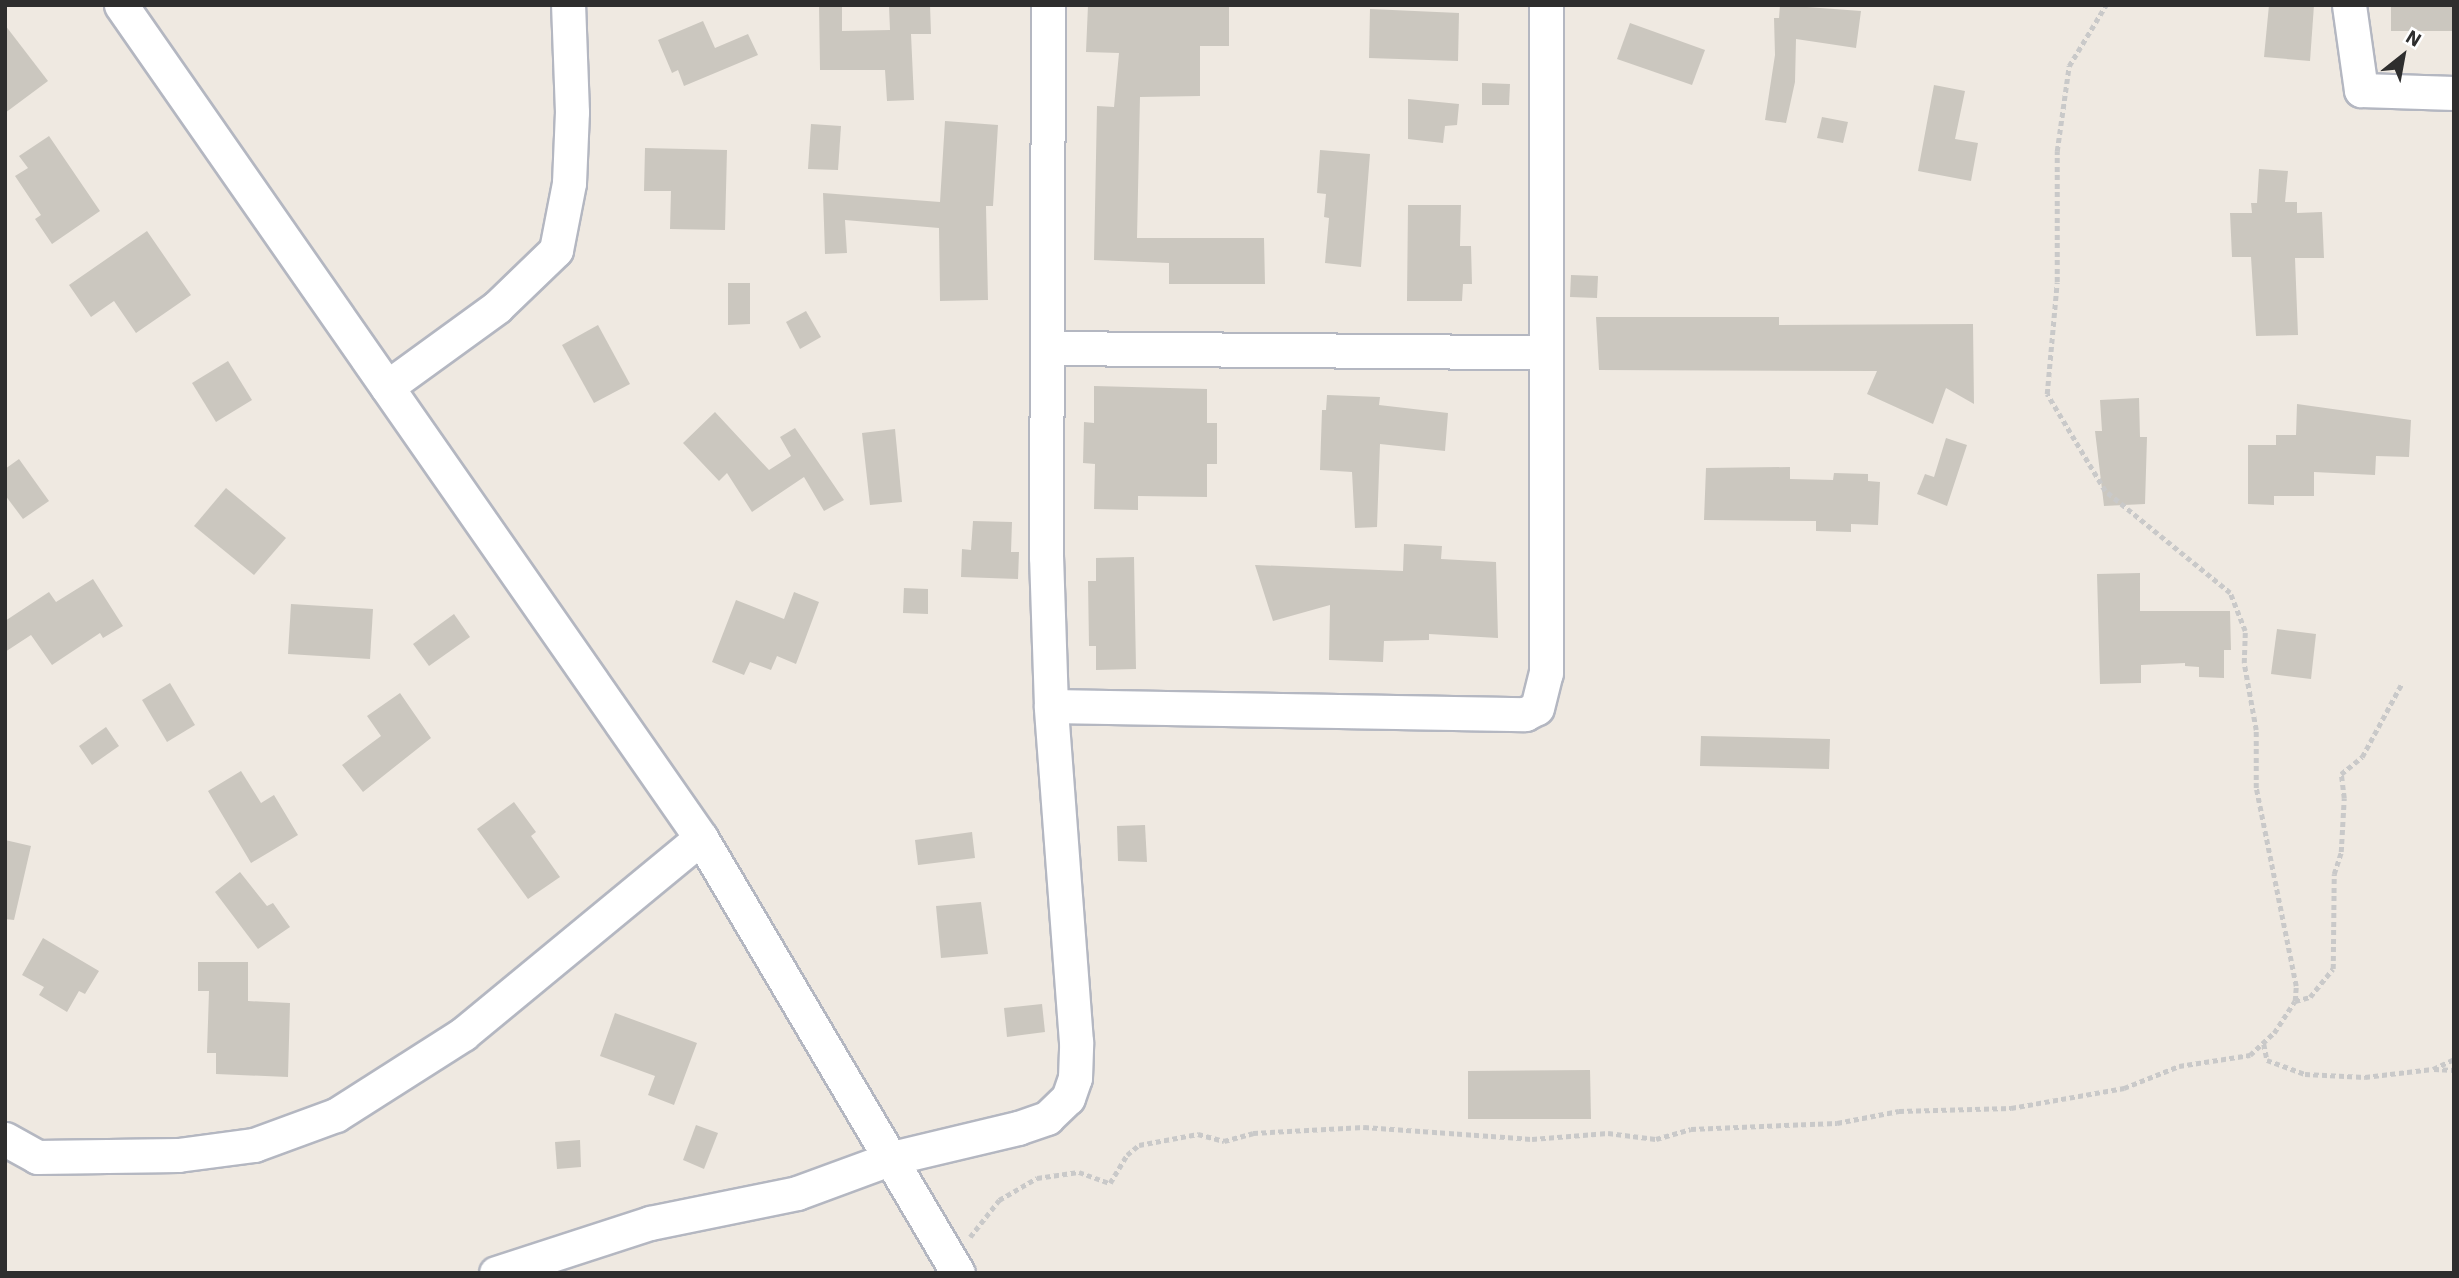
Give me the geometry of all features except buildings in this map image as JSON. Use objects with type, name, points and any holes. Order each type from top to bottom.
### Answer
[{"type":"street","points":[[121,5],[701,838],[956,1269]]},
{"type":"street","points":[[387,387],[497,307],[555,250],[569,183],[572,112],[568,5]]},
{"type":"street","points":[[496,1273],[650,1223],[797,1193],[892,1158],[1047,1118],[1068,1098],[1072,1086],[1076,1042],[1051,706],[1046,556],[1048,5]]},
{"type":"street","points":[[1051,706],[1525,714],[1537,708],[1546,673],[1546,5]]},
{"type":"street","points":[[2349,5],[2361,90],[2454,93]]},
{"type":"street","points":[[1048,348],[1545,352]]},
{"type":"street","points":[[5,1139],[37,1157],[178,1155],[254,1145],[336,1115],[463,1034],[701,838]]},
{"type":"path","points":[[956,1269],[961,1247],[999,1200],[1037,1178],[1079,1172],[1110,1183],[1126,1155],[1139,1145],[1198,1134],[1224,1141],[1253,1133],[1364,1127],[1532,1139],[1608,1133],[1656,1139],[1691,1129],[1837,1123],[1899,1111],[2011,1108],[2056,1102],[2124,1088],[2179,1066],[2250,1055],[2264,1044],[2295,1001],[2296,986],[2256,788],[2256,730],[2244,663],[2245,631],[2230,593],[2105,491],[2047,394],[2057,282],[2057,151],[2068,66],[2106,5]]},
{"type":"path","points":[[2295,1001],[2310,996],[2333,969],[2334,874],[2340,852],[2344,798],[2341,774],[2362,757],[2402,683]]},
{"type":"path","points":[[2264,1044],[2267,1060],[2305,1074],[2365,1077],[2433,1069],[2454,1070]]},
{"type":"path","points":[[2433,1069],[2454,1059]]}]
